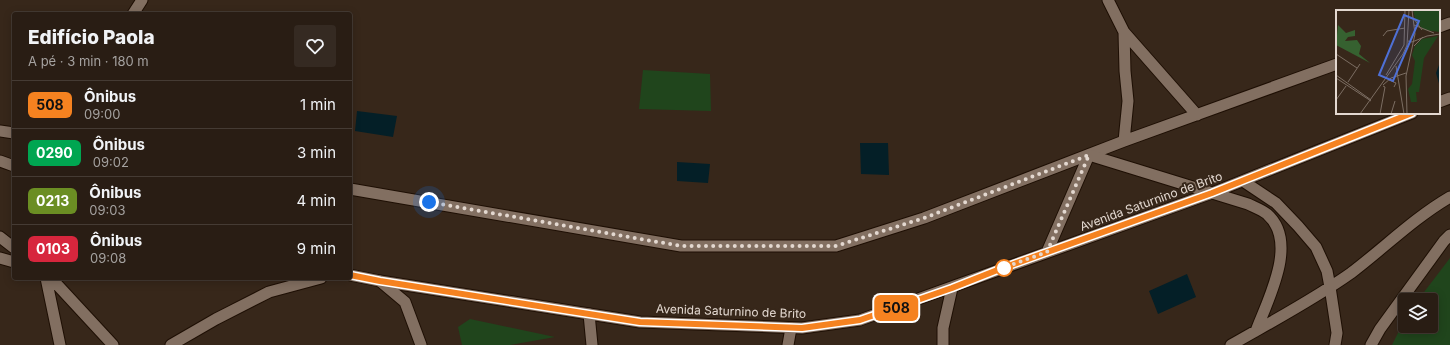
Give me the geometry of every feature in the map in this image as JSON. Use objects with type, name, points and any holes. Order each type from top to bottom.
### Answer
[{"type":"main road","points":[[134,12],[142,0]]},
{"type":"main road","points":[[1108,0],[1124,32],[1197,115]]},
{"type":"main road","points":[[1440,27],[1450,23]]},
{"type":"main road","points":[[1124,32],[1125,71],[1128,101],[1124,141]]},
{"type":"main road","points":[[352,189],[681,246],[836,246],[924,218],[1124,141],[1336,64]]},
{"type":"main road","points":[[1440,102],[1450,98]]},
{"type":"main road","name":"Avenida Saturnino de Brito","points":[[352,275],[640,322],[802,328],[860,320],[1212,193],[1410,114]]},
{"type":"main road","points":[[0,131],[12,133]]},
{"type":"main road","points":[[1089,155],[1248,204],[1267,214],[1278,229],[1282,246],[1278,273],[1256,331]]},
{"type":"main road","points":[[1047,252],[1089,155]]},
{"type":"main road","points":[[0,161],[12,165]]},
{"type":"main road","points":[[1243,181],[1276,203],[1316,247],[1327,272],[1330,287],[1337,332],[1335,345]]},
{"type":"main road","points":[[1231,345],[1330,287],[1351,273],[1434,206],[1450,197]]},
{"type":"main road","points":[[1371,345],[1380,329],[1444,241],[1450,235]]},
{"type":"main road","points":[[0,237],[12,246]]},
{"type":"main road","points":[[0,258],[12,261]]},
{"type":"main road","points":[[46,280],[60,345]]},
{"type":"main road","points":[[53,280],[113,345]]},
{"type":"main road","points":[[171,345],[216,319],[269,292],[313,280]]},
{"type":"main road","points":[[380,281],[405,302],[421,345]]},
{"type":"main road","points":[[943,345],[943,328],[952,288]]},
{"type":"main road","points":[[589,314],[592,345]]},
{"type":"main road","points":[[788,345],[791,328]]},
{"type":"green space","points":[[643,70],[710,74],[711,111],[639,109]]},
{"type":"green space","points":[[1450,258],[1450,345],[1392,345],[1398,333],[1438,333],[1438,293],[1423,293]]},
{"type":"green space","points":[[470,319],[555,337],[510,345],[462,345],[458,327]]},
{"type":"water","points":[[357,111],[397,116],[393,137],[355,131]]},
{"type":"water","points":[[860,143],[888,143],[889,175],[861,174]]},
{"type":"water","points":[[677,162],[710,164],[708,183],[677,181]]},
{"type":"water","points":[[1187,274],[1196,297],[1158,314],[1149,291]]},
{"type":"bus line","name":"508","points":[[352,275],[640,322],[802,328],[860,320],[1212,193],[1410,114]]},
{"type":"route","points":[[429,202],[681,246],[836,246],[924,218],[1089,155],[1047,252],[1000,269],[1004,268]]}]
